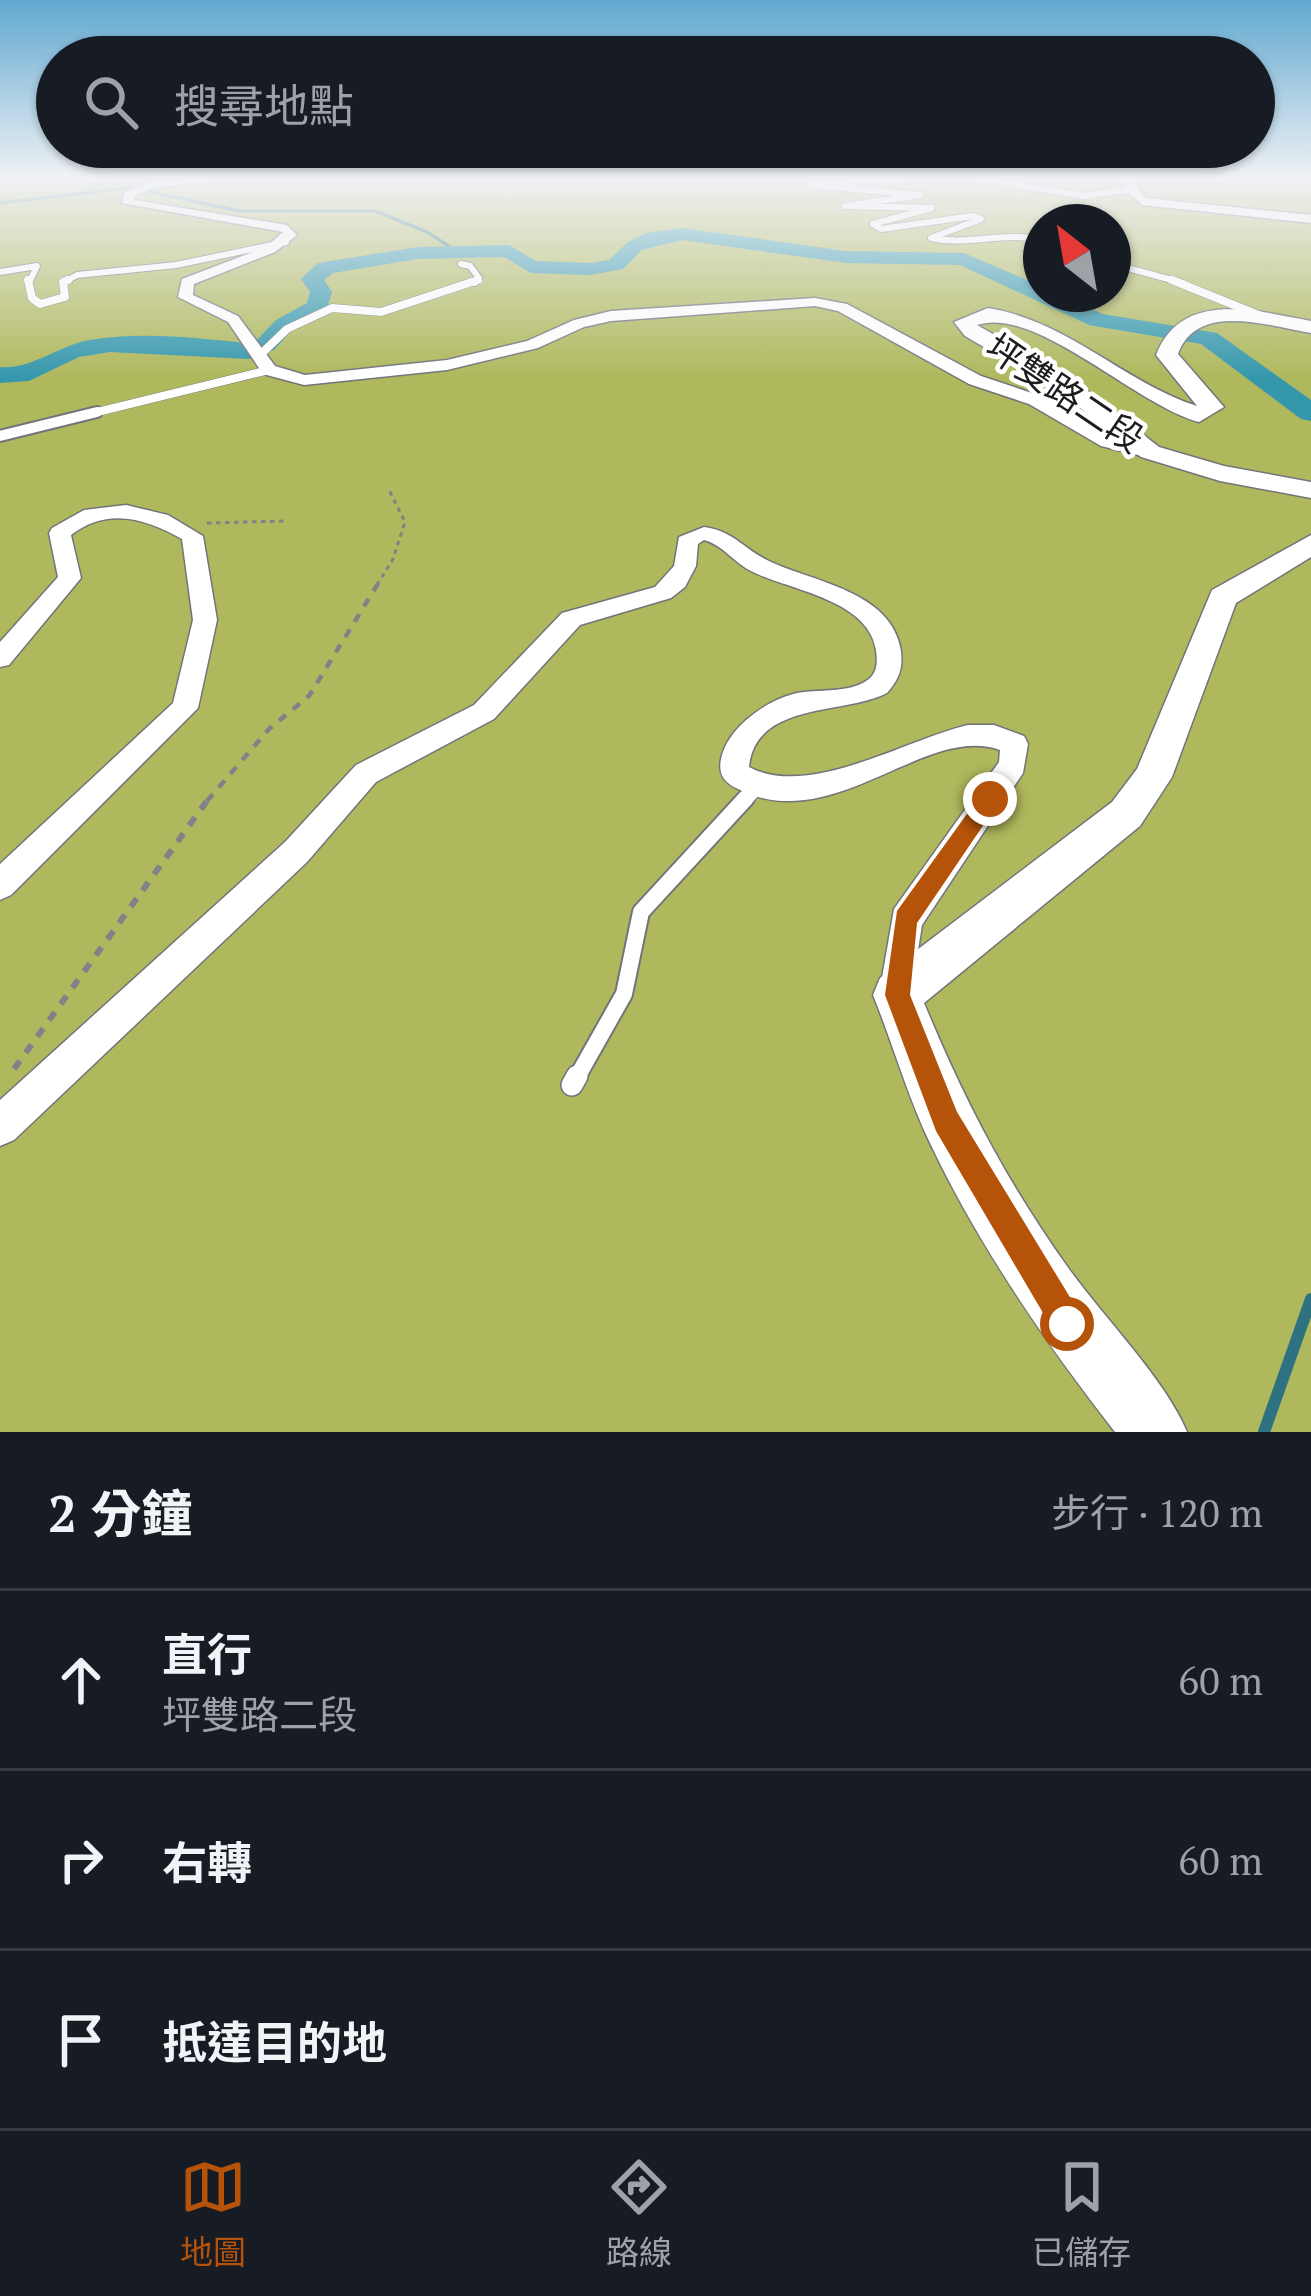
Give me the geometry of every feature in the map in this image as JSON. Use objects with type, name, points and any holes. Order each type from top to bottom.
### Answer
[{"type":"street","points":[[279,245],[187,281],[185,296],[233,320],[264,363],[304,380],[447,365],[532,345],[579,323],[610,316],[815,302],[842,307],[870,320],[975,380],[1035,400],[1108,442],[1150,452]]},
{"type":"street","name":"坪雙路二段","points":[[1311,327],[1205,317],[1174,336],[1167,355],[1212,407],[1208,412],[1188,413],[1095,355],[1036,328],[987,315],[964,322],[1083,398],[1150,452],[1220,473],[1311,490]]},
{"type":"street","points":[[0,658],[70,578],[60,533],[72,521],[127,510],[165,518],[192,536],[205,620],[185,708],[0,885]]},
{"type":"street","points":[[0,1126],[321,830],[376,766],[481,714],[498,700],[541,644],[571,620],[592,609],[627,607],[668,589],[680,574],[687,542],[700,534],[720,538],[770,570],[857,606],[890,650],[890,670],[883,684],[866,693],[794,704],[745,736],[733,758],[735,773],[758,786],[788,791],[838,780],[966,736],[992,732],[1014,744],[1013,765],[906,920],[898,995],[946,1121],[1006,1224],[1067,1324],[1155,1432]]},
{"type":"street","points":[[898,995],[1126,814],[1153,777],[1223,597],[1311,544]]},
{"type":"lane","points":[[0,272],[37,266],[28,279],[32,298],[40,304],[53,303],[65,297],[63,282],[77,275],[176,265],[272,245]]},
{"type":"lane","points":[[0,436],[264,363],[287,329],[332,308],[381,312],[474,284],[479,278],[470,266],[461,264]]},
{"type":"lane","points":[[1131,269],[1192,286],[1271,321]]},
{"type":"lane","points":[[572,1085],[624,994],[640,911],[758,786]]},
{"type":"path","points":[[14,1069],[216,789],[269,729],[309,696],[394,559],[405,522],[388,488]]},
{"type":"path","points":[[165,518],[220,524],[285,521]]},
{"type":"green space","points":[[0,245],[1023,245],[1023,312],[1131,312],[1131,245],[1311,245],[1311,1432],[0,1432]]},
{"type":"waterway","points":[[447,245],[458,252]]},
{"type":"waterway","points":[[265,345],[284,325],[318,307],[321,292],[312,279],[326,268],[417,253],[509,251],[531,267],[590,269],[616,265],[637,245]]},
{"type":"waterway","points":[[759,245],[846,257],[964,259],[1097,320],[1208,338],[1311,413]]},
{"type":"waterway","points":[[0,375],[20,375],[89,347],[158,345],[249,351]]},
{"type":"waterway","points":[[1264,1432],[1311,1299]]},
{"type":"route","points":[[990,799],[906,920],[898,995],[946,1121],[1067,1324]]}]
